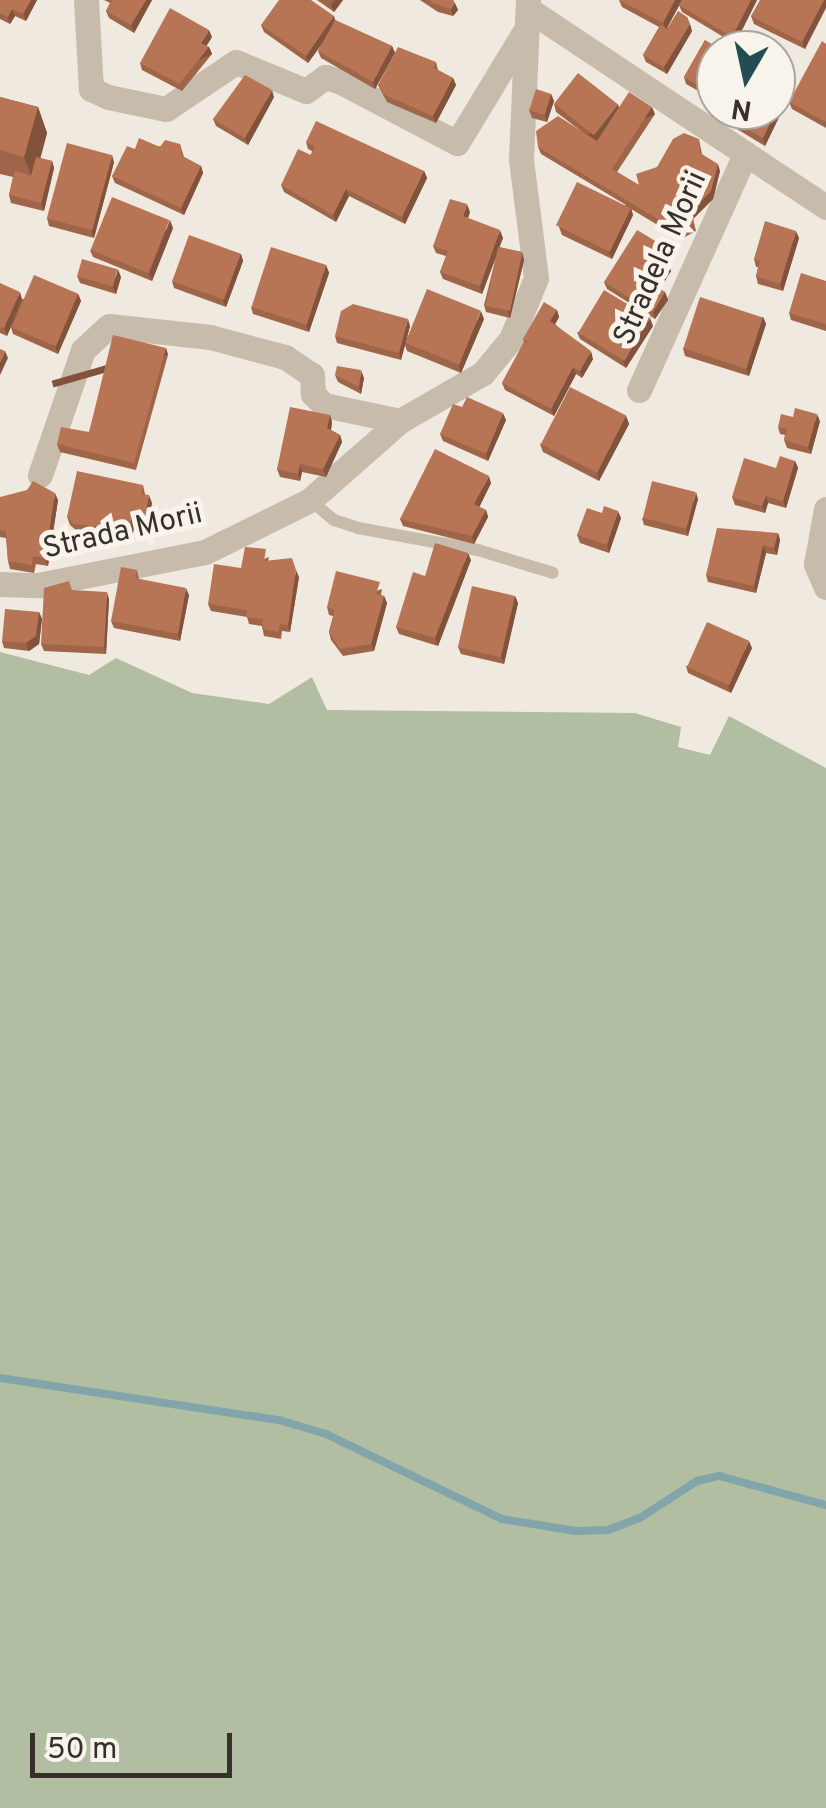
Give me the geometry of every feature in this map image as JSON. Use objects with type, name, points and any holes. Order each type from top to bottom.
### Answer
[{"type":"street","points":[[86,0],[90,89],[108,97],[166,109],[236,62],[306,91],[325,76],[339,80],[456,143],[528,12],[826,207]]},
{"type":"street","name":"Strada Morii","points":[[0,584],[38,586],[206,552],[310,500],[400,421],[482,373],[511,339],[529,302],[535,256],[521,159],[528,12]]},
{"type":"street","name":"Stradela Morii","points":[[639,390],[745,154]]},
{"type":"street","points":[[40,475],[82,350],[109,326],[210,337],[285,358],[312,376],[314,394],[324,405],[400,421]]},
{"type":"street","points":[[826,509],[816,548],[818,576],[826,587]]},
{"type":"lane","points":[[310,500],[358,528],[478,550],[554,573]]},
{"type":"green space","points":[[0,652],[89,675],[116,658],[192,693],[269,704],[312,677],[327,710],[635,713],[681,727],[678,747],[710,755],[729,716],[826,768],[826,1808],[0,1808]]},
{"type":"building","points":[[0,0],[31,0],[23,14],[12,9],[8,17],[0,13]]},
{"type":"building","points":[[112,0],[146,0],[131,25],[106,11]]},
{"type":"building","points":[[279,0],[311,0],[334,16],[306,56],[261,25]]},
{"type":"building","points":[[429,0],[453,0],[455,3],[451,9]]},
{"type":"building","points":[[619,0],[675,0],[663,23]]},
{"type":"building","points":[[682,0],[751,0],[736,30],[720,30],[679,5]]},
{"type":"building","points":[[760,0],[824,0],[802,42],[796,39],[796,30],[778,30],[751,16]]},
{"type":"building","points":[[170,8],[209,30],[201,43],[209,47],[179,84],[140,63]]},
{"type":"building","points":[[678,11],[690,24],[664,67],[643,55],[661,25],[667,29]]},
{"type":"building","points":[[335,20],[392,46],[373,82],[318,51]]},
{"type":"building","points":[[822,41],[826,44],[826,122],[796,106],[796,89]]},
{"type":"building","points":[[398,47],[436,62],[433,68],[453,78],[433,116],[385,95],[378,85]]},
{"type":"building","points":[[696,56],[696,84],[684,77]]},
{"type":"building","points":[[578,73],[618,104],[594,135],[554,104]]},
{"type":"building","points":[[245,75],[272,90],[245,138],[213,119]]},
{"type":"building","points":[[536,89],[551,94],[544,115],[529,110]]},
{"type":"building","points":[[629,92],[652,107],[612,169],[639,185],[636,174],[657,167],[673,139],[684,133],[699,139],[700,153],[718,164],[711,191],[691,212],[694,223],[679,232],[538,147],[536,131],[558,116],[597,141]]},
{"type":"building","points":[[0,97],[38,107],[24,157],[0,150]]},
{"type":"building","points":[[316,121],[424,171],[402,217],[346,189],[333,215],[281,185],[298,149],[311,155],[315,147],[306,142]]},
{"type":"building","points":[[748,130],[767,130],[763,138]]},
{"type":"building","points":[[139,138],[160,147],[165,140],[180,144],[182,156],[201,166],[181,208],[112,176],[127,146],[135,149]]},
{"type":"building","points":[[67,143],[112,155],[92,231],[47,218]]},
{"type":"building","points":[[36,157],[52,161],[41,203],[9,195],[15,171],[31,176]]},
{"type":"building","points":[[577,182],[631,208],[610,251],[556,225]]},
{"type":"building","points":[[112,197],[169,220],[148,273],[91,250]]},
{"type":"building","points":[[450,199],[467,204],[463,216],[500,230],[480,286],[440,272],[448,251],[433,246]]},
{"type":"building","points":[[765,221],[796,231],[780,284],[756,276],[760,261],[754,259]]},
{"type":"building","points":[[637,230],[657,242],[650,253],[668,264],[654,286],[665,292],[653,312],[604,282]]},
{"type":"building","points":[[189,235],[241,254],[224,300],[172,281]]},
{"type":"building","points":[[271,247],[326,265],[307,325],[252,307]]},
{"type":"building","points":[[498,247],[522,252],[510,311],[486,306]]},
{"type":"building","points":[[82,259],[118,269],[113,287],[77,276]]},
{"type":"building","points":[[801,273],[826,281],[826,324],[789,313]]},
{"type":"building","points":[[34,275],[78,294],[56,346],[12,327]]},
{"type":"building","points":[[0,283],[20,292],[4,328],[0,327]]},
{"type":"building","points":[[427,289],[481,311],[459,365],[405,343]]},
{"type":"building","points":[[604,290],[650,318],[625,361],[578,333]]},
{"type":"building","points":[[700,297],[763,317],[746,369],[683,348]]},
{"type":"building","points":[[544,302],[557,310],[550,321],[591,351],[580,371],[573,367],[551,409],[502,383],[524,342],[530,343],[523,339]]},
{"type":"building","points":[[353,304],[408,319],[399,353],[335,336],[341,311]]},
{"type":"building","points":[[113,335],[166,348],[134,463],[57,444],[61,427],[89,432]]},
{"type":"building","points":[[337,366],[361,370],[359,387],[335,375]]},
{"type":"building","points":[[570,387],[626,416],[597,473],[541,444]]},
{"type":"building","points":[[467,397],[503,413],[486,454],[440,434],[453,404],[462,407]]},
{"type":"building","points":[[290,407],[330,415],[327,428],[340,435],[323,469],[300,464],[298,474],[277,469]]},
{"type":"building","points":[[795,408],[817,414],[808,447],[784,440],[787,429],[778,427],[781,414],[793,417]]},
{"type":"building","points":[[435,449],[489,476],[474,504],[486,510],[472,536],[400,519]]},
{"type":"building","points":[[780,456],[795,461],[783,501],[766,496],[762,506],[732,497],[744,458],[776,468]]},
{"type":"building","points":[[77,471],[143,485],[141,494],[149,495],[145,517],[132,514],[129,530],[74,524],[67,517]]},
{"type":"building","points":[[33,481],[55,493],[45,558],[33,556],[32,565],[8,561],[6,531],[0,530],[0,497],[27,490]]},
{"type":"building","points":[[652,481],[696,492],[686,529],[643,518]]},
{"type":"building","points":[[604,506],[618,511],[607,545],[577,535],[587,508],[602,513]]},
{"type":"building","points":[[717,528],[778,533],[774,548],[763,545],[754,586],[706,575]]},
{"type":"building","points":[[435,543],[468,553],[435,638],[396,627],[413,572],[425,576]]},
{"type":"building","points":[[245,547],[266,549],[264,561],[292,558],[296,570],[288,625],[280,624],[278,632],[262,629],[263,619],[246,617],[247,610],[208,604],[214,564],[241,568]]},
{"type":"building","points":[[121,567],[137,570],[135,578],[186,588],[178,634],[111,621]]},
{"type":"building","points":[[336,571],[380,582],[376,594],[384,596],[371,644],[340,649],[329,632],[335,610],[327,607]]},
{"type":"building","points":[[69,581],[72,590],[107,592],[104,647],[41,644],[44,588]]},
{"type":"building","points":[[472,586],[515,596],[501,657],[458,647]]},
{"type":"building","points":[[5,609],[39,612],[36,636],[26,643],[2,641]]},
{"type":"building","points":[[707,622],[749,641],[729,685],[687,667]]},
{"type":"waterway","points":[[0,1378],[279,1420],[326,1434],[502,1519],[576,1531],[608,1530],[640,1518],[697,1481],[719,1476],[826,1505]]}]
